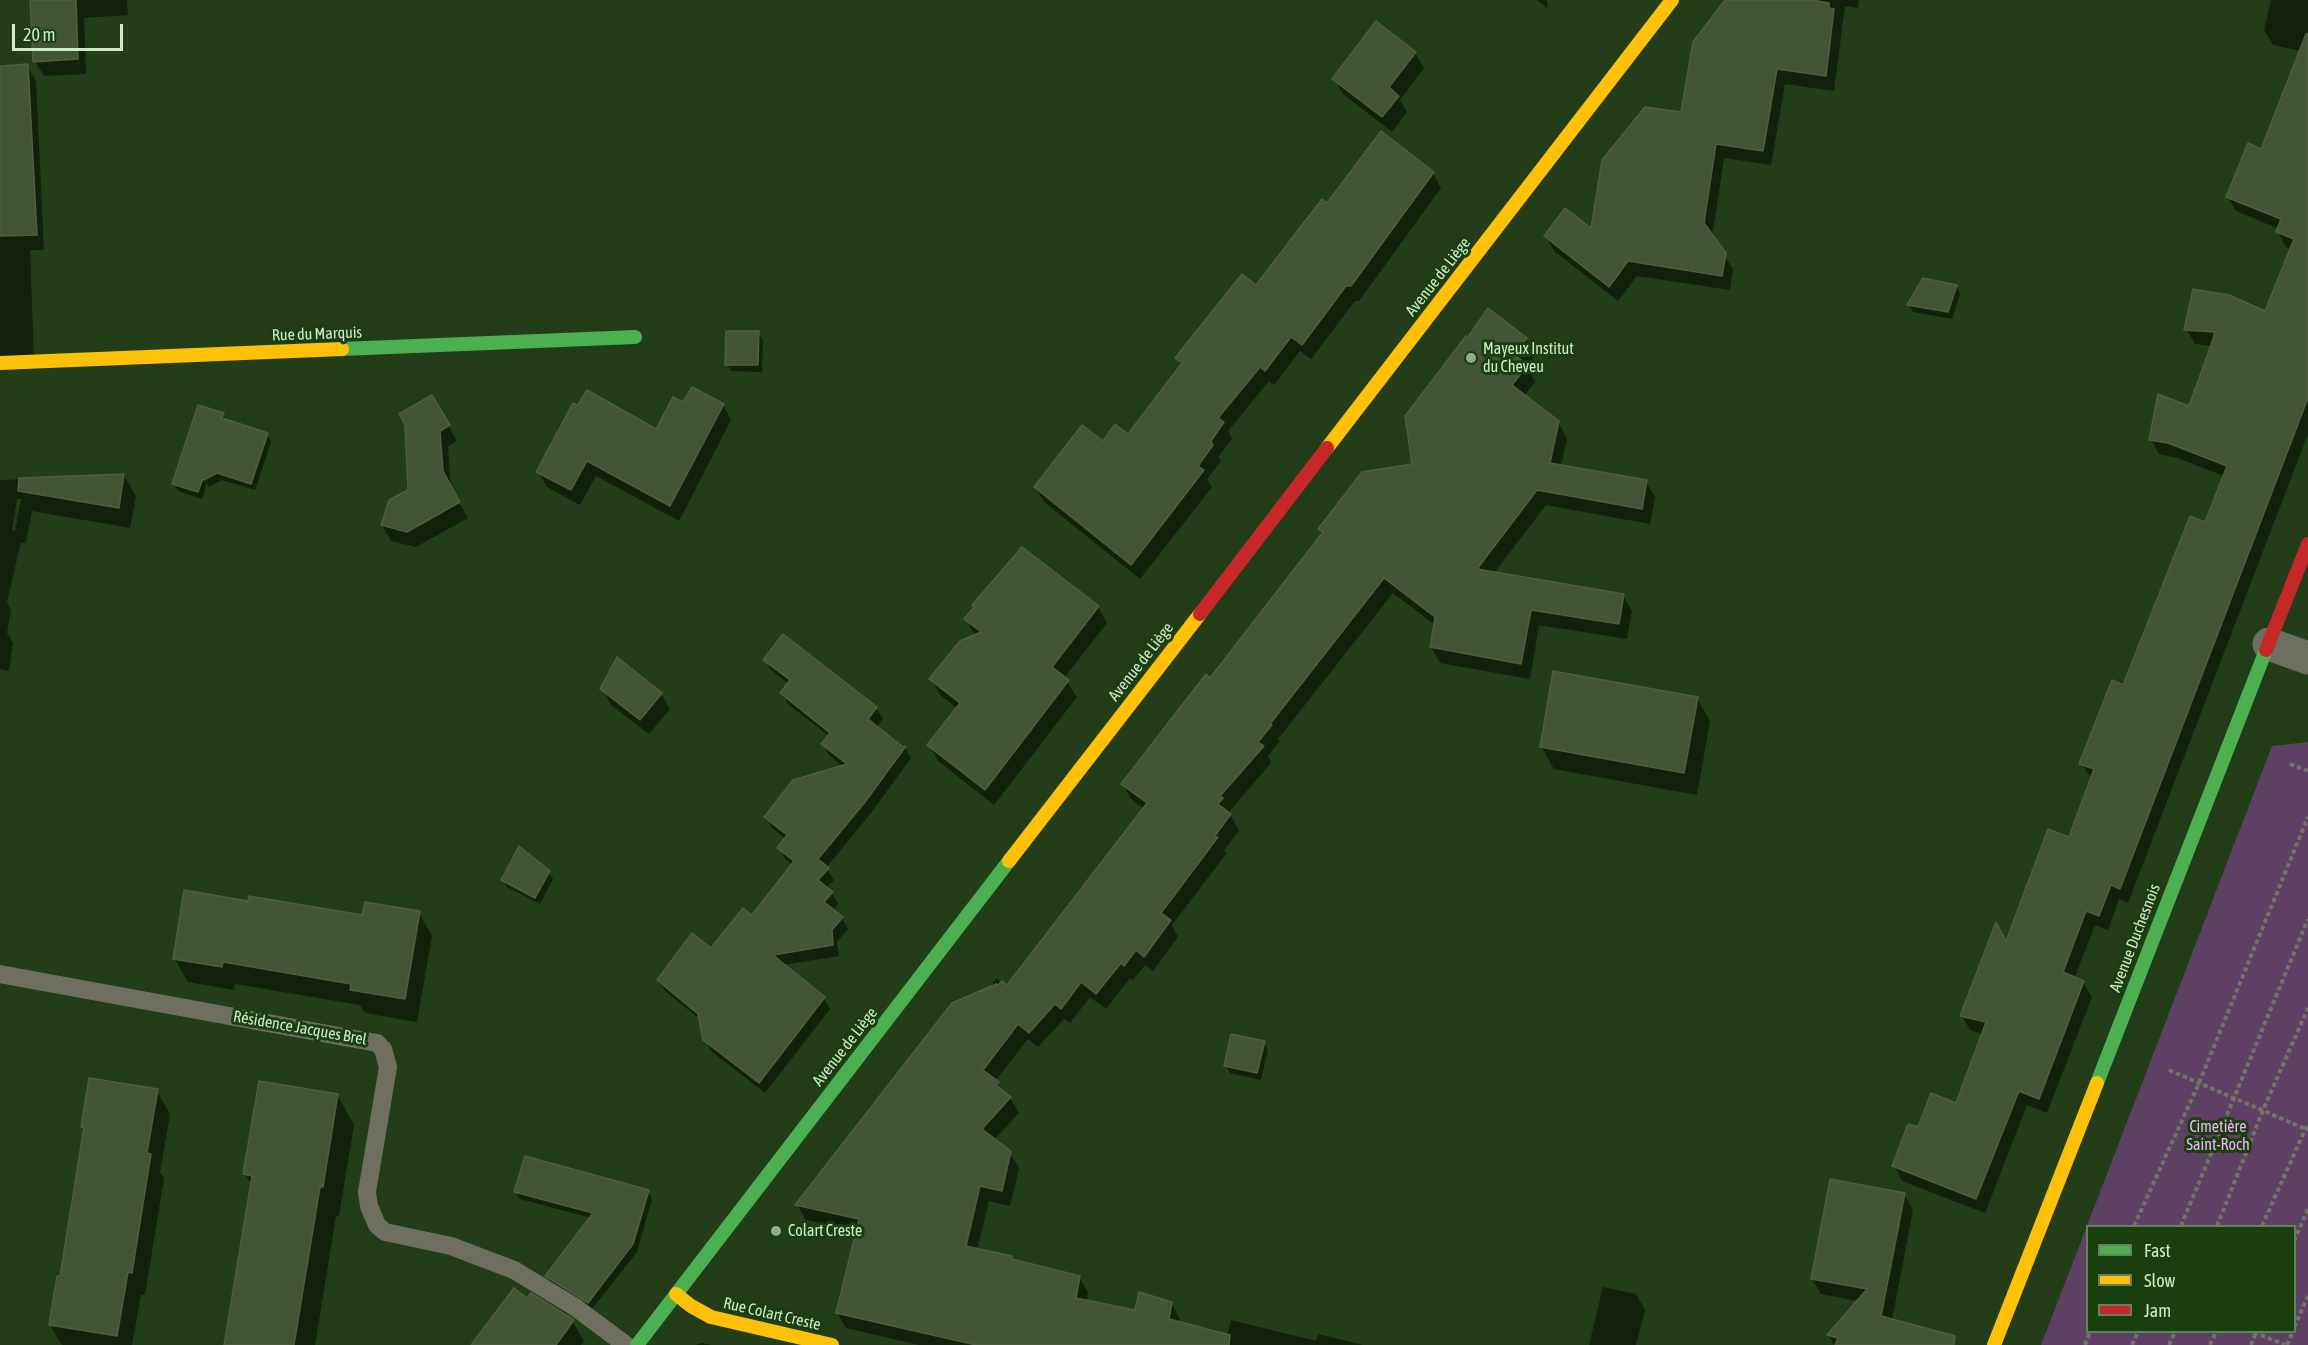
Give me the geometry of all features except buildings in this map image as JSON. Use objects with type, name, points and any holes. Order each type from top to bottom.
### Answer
[{"type":"main road","name":"Avenue de Liège","points":[[637,1345],[1672,0]]},
{"type":"main road","name":"Rue du Marquis","points":[[0,363],[635,337]]},
{"type":"main road","name":"Avenue Duchesnois","points":[[1994,1345],[2308,544]]},
{"type":"main road","name":"Rue Colart Creste","points":[[676,1294],[711,1317],[832,1345]]},
{"type":"street","points":[[2269,644],[2308,658]]},
{"type":"lane","name":"Résidence Jacques Brel","points":[[0,974],[377,1043],[383,1049],[388,1067],[367,1192],[369,1206],[377,1225],[385,1232],[451,1246],[514,1270],[575,1307],[626,1345]]},
{"type":"path","points":[[2290,764],[2308,771]]},
{"type":"path","points":[[2135,1225],[2199,1083],[2308,817]]},
{"type":"path","points":[[2182,1225],[2308,919]]},
{"type":"path","points":[[2218,1225],[2263,1110],[2308,1008]]},
{"type":"path","points":[[2169,1070],[2307,1129]]},
{"type":"path","points":[[2263,1225],[2308,1123]]},
{"type":"path","points":[[2296,1239],[2308,1209]]},
{"type":"path","points":[[2296,1325],[2308,1296]]},
{"type":"path","points":[[2257,1333],[2286,1345]]},
{"type":"green space","name":"Cimetière Saint-Roch","points":[[2308,742],[2308,1345],[2041,1345],[2086,1228],[2086,1333],[2296,1333],[2296,1225],[2087,1225],[2272,746]]},
{"type":"traffic: fast","points":[[342,349],[635,337]]},
{"type":"traffic: fast","points":[[2097,1083],[2266,650]]},
{"type":"traffic: fast","points":[[637,1345],[1009,861]]},
{"type":"traffic: slow","points":[[1327,448],[1672,0]]},
{"type":"traffic: slow","points":[[0,363],[342,349]]},
{"type":"traffic: slow","points":[[1009,861],[1200,614]]},
{"type":"traffic: slow","points":[[1994,1345],[2097,1083]]},
{"type":"traffic: slow","points":[[676,1294],[711,1317],[832,1345]]},
{"type":"traffic: jam","points":[[1200,614],[1327,448]]},
{"type":"traffic: jam","points":[[2266,650],[2308,544]]},
{"type":"place","name":"Mayeux Institut du Cheveu","points":[[1471,358]]},
{"type":"place","name":"Colart Creste","points":[[776,1231]]}]
